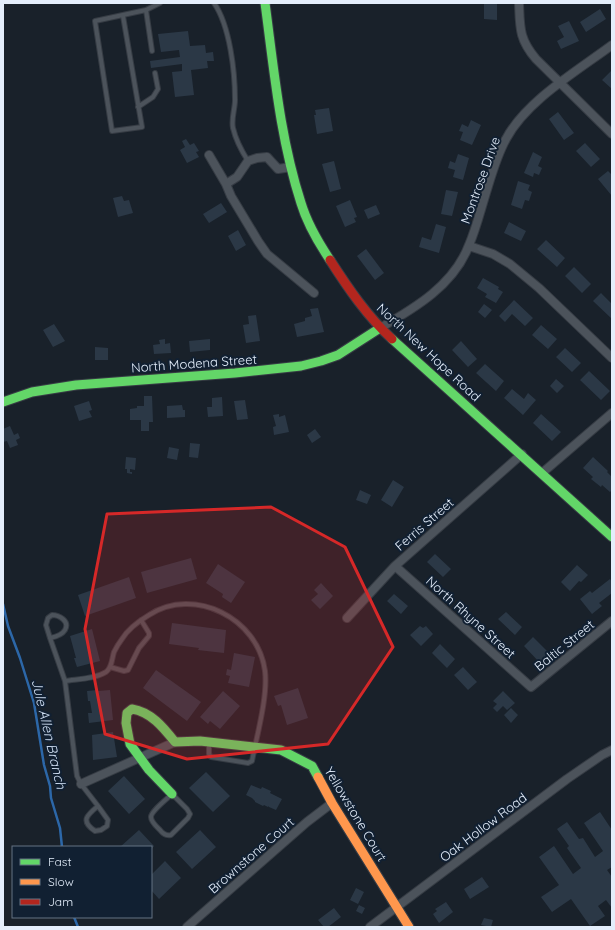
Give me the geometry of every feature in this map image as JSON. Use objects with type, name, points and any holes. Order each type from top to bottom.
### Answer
[{"type":"street","name":"North New Hope Road","points":[[265,3],[281,119],[291,167],[301,204],[322,248],[347,287],[380,328],[542,472],[612,537]]},
{"type":"street","points":[[519,3],[522,38],[527,48],[612,134]]},
{"type":"street","name":"Montrose Drive","points":[[380,328],[405,314],[447,281],[458,267],[469,246],[498,156],[516,123],[530,108],[560,83],[612,45]]},
{"type":"street","points":[[209,156],[226,184],[230,196],[267,254],[314,293]]},
{"type":"street","points":[[226,184],[237,177],[248,161],[257,158],[267,157],[278,169],[291,167]]},
{"type":"street","points":[[469,246],[492,254],[510,264],[539,288],[612,358]]},
{"type":"street","name":"North Modena Street","points":[[3,402],[34,391],[54,387],[288,369],[332,358],[351,348],[380,328]]},
{"type":"street","points":[[542,472],[612,413]]},
{"type":"street","name":"Ferris Street","points":[[347,618],[395,566],[522,454]]},
{"type":"street","name":"North Rhyne Street","points":[[395,566],[530,687]]},
{"type":"street","name":"Baltic Street","points":[[530,687],[612,621]]},
{"type":"street","points":[[172,794],[150,770],[130,744],[126,723],[127,713],[132,709],[141,710],[166,730],[175,742]]},
{"type":"street","name":"Yellowstone Court","points":[[80,784],[175,742],[200,741],[281,750],[312,766],[332,803],[396,907],[410,927]]},
{"type":"street","name":"Oak Hollow Road","points":[[370,927],[567,779],[602,755],[612,750]]},
{"type":"street","name":"Brownstone Court","points":[[187,927],[306,822],[332,803]]},
{"type":"lane","points":[[123,16],[142,128],[112,131],[95,22],[146,10],[160,3]]},
{"type":"lane","points":[[214,3],[220,12],[229,44],[234,71],[235,102],[233,126],[239,148],[248,161]]},
{"type":"lane","points":[[146,10],[152,51]]},
{"type":"lane","points":[[138,107],[153,97],[158,90],[155,73]]},
{"type":"lane","points":[[65,681],[96,676],[107,671],[110,667],[114,652],[122,638],[132,627],[150,614],[168,606],[187,604],[206,606],[222,612],[237,621],[248,631],[262,656],[265,671],[263,705],[252,761],[248,763],[241,763],[211,757],[209,754],[209,742]]},
{"type":"lane","points":[[50,638],[65,630],[66,624],[58,615],[52,615],[48,618],[46,625],[50,638],[65,681],[77,776],[80,784],[98,806],[108,820],[107,826],[101,830],[95,831],[89,827],[86,822],[89,813],[98,806]]},
{"type":"lane","points":[[110,667],[124,671],[128,670],[132,666],[139,648],[149,636],[149,633],[141,620]]},
{"type":"lane","points":[[172,794],[190,814],[188,818],[171,835],[168,835],[163,834],[151,817],[152,812],[172,794]]},
{"type":"highlighted area","points":[[271,507],[345,547],[393,647],[328,744],[187,759],[105,734],[85,629],[107,514]]},
{"type":"building","points":[[484,3],[497,3],[497,20],[484,19]]},
{"type":"building","points":[[600,9],[606,19],[586,32],[580,22]]},
{"type":"building","points":[[569,21],[579,41],[561,49],[557,41],[564,37],[558,26]]},
{"type":"building","points":[[188,31],[190,46],[205,45],[206,53],[213,52],[214,61],[207,61],[208,68],[191,70],[194,95],[175,97],[172,72],[182,71],[182,64],[151,68],[150,61],[180,57],[179,50],[161,52],[158,34]]},
{"type":"building","points":[[612,70],[612,89],[602,80]]},
{"type":"building","points":[[329,108],[333,131],[317,134],[314,115],[316,115],[315,110]]},
{"type":"building","points":[[558,112],[574,133],[564,140],[549,119]]},
{"type":"building","points":[[471,120],[481,125],[472,145],[460,140],[463,132],[459,131],[462,124],[468,127]]},
{"type":"building","points":[[186,139],[190,145],[194,143],[199,151],[196,152],[199,157],[187,163],[180,150],[185,147],[182,141]]},
{"type":"building","points":[[585,143],[600,159],[591,167],[576,151]]},
{"type":"building","points":[[533,152],[542,157],[538,166],[542,168],[539,175],[534,173],[533,177],[524,173]]},
{"type":"building","points":[[458,154],[469,158],[463,180],[453,177],[455,170],[448,168],[450,161],[455,163]]},
{"type":"building","points":[[334,161],[341,189],[330,192],[322,164]]},
{"type":"building","points":[[608,171],[612,175],[612,196],[598,179]]},
{"type":"building","points":[[518,181],[530,185],[528,190],[532,192],[529,201],[525,200],[522,209],[511,205]]},
{"type":"building","points":[[446,190],[458,192],[452,216],[441,214]]},
{"type":"building","points":[[122,196],[124,201],[129,200],[133,213],[118,217],[113,198]]},
{"type":"building","points":[[350,200],[357,217],[354,218],[356,222],[345,227],[336,206]]},
{"type":"building","points":[[221,203],[227,212],[209,223],[203,214]]},
{"type":"building","points":[[376,205],[380,214],[368,219],[364,210]]},
{"type":"building","points":[[509,222],[526,231],[521,241],[504,233]]},
{"type":"building","points":[[436,224],[446,227],[439,253],[419,247],[422,237],[431,240]]},
{"type":"building","points":[[238,230],[246,245],[236,251],[228,236]]},
{"type":"building","points":[[546,240],[565,258],[557,267],[537,249]]},
{"type":"building","points":[[366,249],[384,273],[375,280],[357,256]]},
{"type":"building","points":[[574,267],[591,284],[582,293],[565,276]]},
{"type":"building","points":[[483,278],[499,287],[498,289],[503,292],[496,303],[485,297],[487,294],[477,288]]},
{"type":"building","points":[[601,293],[612,304],[612,319],[593,301]]},
{"type":"building","points":[[514,300],[533,318],[525,326],[512,314],[505,322],[499,316]]},
{"type":"building","points":[[484,304],[492,310],[485,318],[478,312]]},
{"type":"building","points":[[318,308],[324,332],[297,337],[294,324],[305,321],[305,318],[312,316],[310,309]]},
{"type":"building","points":[[256,315],[260,341],[246,343],[243,325],[249,324],[248,316]]},
{"type":"building","points":[[54,324],[65,341],[53,347],[43,330]]},
{"type":"building","points":[[541,325],[557,339],[548,349],[532,335]]},
{"type":"building","points":[[165,339],[165,344],[170,343],[171,353],[154,354],[153,345],[160,344],[159,340]]},
{"type":"building","points":[[210,339],[210,350],[190,352],[189,341]]},
{"type":"building","points":[[461,341],[477,359],[468,367],[452,350]]},
{"type":"building","points":[[95,347],[108,348],[108,360],[95,360]]},
{"type":"building","points":[[565,348],[581,363],[572,372],[556,357]]},
{"type":"building","points":[[485,364],[504,381],[496,391],[476,373]]},
{"type":"building","points":[[589,371],[610,391],[601,400],[580,380]]},
{"type":"building","points":[[556,379],[564,386],[557,393],[550,386]]},
{"type":"building","points":[[512,389],[524,399],[528,393],[536,400],[523,415],[504,398]]},
{"type":"building","points":[[144,396],[152,396],[153,422],[149,422],[149,431],[141,431],[141,420],[130,420],[130,409],[137,408],[137,406],[144,406]]},
{"type":"building","points":[[222,397],[223,416],[208,417],[207,407],[212,407],[212,398]]},
{"type":"building","points":[[245,400],[248,419],[237,420],[234,401]]},
{"type":"building","points":[[89,401],[92,410],[89,411],[92,417],[79,421],[74,406]]},
{"type":"building","points":[[182,405],[183,410],[185,410],[185,417],[167,418],[167,406]]},
{"type":"building","points":[[279,414],[279,417],[285,415],[289,432],[274,435],[273,427],[276,426],[273,415]]},
{"type":"building","points":[[541,414],[561,432],[552,441],[533,423]]},
{"type":"building","points":[[10,426],[14,435],[18,433],[20,438],[16,440],[18,445],[10,448],[7,441],[3,442],[3,429]]},
{"type":"building","points":[[315,429],[321,437],[312,443],[307,435]]},
{"type":"building","points":[[190,443],[200,444],[198,458],[189,457]]},
{"type":"building","points":[[169,447],[179,449],[177,460],[167,458]]},
{"type":"building","points":[[126,457],[136,458],[135,470],[130,469],[132,474],[127,473],[127,469],[125,469]]},
{"type":"building","points":[[593,457],[608,471],[607,472],[612,477],[612,490],[610,492],[602,485],[601,487],[591,479],[593,477],[583,468]]},
{"type":"building","points":[[393,480],[404,487],[392,507],[381,500]]},
{"type":"building","points":[[360,490],[371,495],[367,504],[356,500]]},
{"type":"building","points":[[435,554],[451,569],[443,577],[427,562]]},
{"type":"building","points":[[191,558],[197,579],[147,593],[141,572]]},
{"type":"building","points":[[218,564],[245,582],[231,603],[222,597],[223,594],[206,583]]},
{"type":"building","points":[[577,565],[588,575],[581,582],[579,581],[570,591],[561,582]]},
{"type":"building","points":[[129,577],[136,598],[85,616],[78,595]]},
{"type":"building","points":[[610,579],[612,582],[612,593],[599,603],[602,606],[592,614],[580,599],[590,591],[592,593]]},
{"type":"building","points":[[321,583],[333,596],[320,609],[311,600],[318,594],[314,590]]},
{"type":"building","points":[[394,594],[408,606],[401,614],[387,601]]},
{"type":"building","points":[[506,612],[522,627],[515,635],[498,619]]},
{"type":"building","points":[[172,623],[226,630],[224,653],[198,650],[199,648],[169,644]]},
{"type":"building","points":[[420,626],[423,628],[426,626],[433,634],[421,646],[410,635]]},
{"type":"building","points":[[92,629],[100,661],[77,667],[70,636]]},
{"type":"building","points":[[533,637],[550,654],[540,663],[524,646]]},
{"type":"building","points":[[440,644],[455,659],[447,668],[432,653]]},
{"type":"building","points":[[234,653],[255,657],[249,687],[228,683],[230,676],[226,675],[227,669],[231,670]]},
{"type":"building","points":[[463,667],[477,682],[468,690],[454,675]]},
{"type":"building","points":[[156,670],[201,702],[187,721],[143,688]]},
{"type":"building","points":[[298,688],[308,718],[287,725],[281,705],[278,706],[274,696]]},
{"type":"building","points":[[110,690],[113,720],[89,723],[88,713],[92,713],[90,701],[88,701],[87,691]]},
{"type":"building","points":[[223,691],[240,706],[220,729],[210,721],[208,724],[200,717]]},
{"type":"building","points":[[503,691],[515,703],[507,710],[503,706],[497,712],[493,708],[497,704],[493,701]]},
{"type":"building","points":[[511,708],[518,715],[511,723],[504,715]]},
{"type":"building","points":[[113,732],[117,757],[93,760],[92,735]]},
{"type":"building","points":[[206,772],[230,796],[213,812],[189,788]]},
{"type":"building","points":[[124,776],[145,799],[129,814],[108,791]]},
{"type":"building","points":[[251,785],[261,789],[262,787],[271,791],[270,793],[282,799],[276,810],[255,802],[252,798],[246,795]]},
{"type":"building","points":[[600,812],[612,830],[612,867],[607,870],[612,877],[612,908],[606,900],[598,906],[605,916],[590,926],[571,899],[552,912],[541,897],[559,885],[539,857],[554,846],[573,874],[581,868],[567,848],[569,846],[557,829],[567,822],[579,839],[583,838],[595,857],[603,851],[584,823]]},
{"type":"building","points":[[139,830],[154,846],[152,849],[152,846],[121,846]]},
{"type":"building","points":[[200,830],[216,847],[192,869],[176,852]]},
{"type":"building","points":[[165,861],[181,878],[159,899],[152,891],[152,874]]},
{"type":"building","points":[[482,877],[489,887],[470,899],[464,889]]},
{"type":"building","points":[[356,888],[364,892],[358,904],[350,900]]},
{"type":"building","points":[[446,902],[453,912],[439,923],[433,914],[437,911],[435,909]]},
{"type":"building","points":[[359,905],[365,908],[362,914],[356,911]]},
{"type":"building","points":[[334,908],[341,917],[328,927],[324,927],[318,920]]},
{"type":"building","points":[[484,918],[493,920],[491,927],[481,925]]},
{"type":"waterway","name":"Jule Allen Branch","points":[[3,604],[8,626],[34,703],[44,765],[50,786],[51,798],[60,828],[62,846]]},
{"type":"waterway","name":"Jule Allen Branch","points":[[74,918],[78,927]]},
{"type":"traffic: fast","points":[[265,3],[278,104],[294,178],[306,218],[330,260]]},
{"type":"traffic: fast","points":[[3,402],[32,392],[76,385],[235,373],[301,366],[338,355],[380,328]]},
{"type":"traffic: fast","points":[[392,339],[612,537]]},
{"type":"traffic: fast","points":[[172,794],[149,770],[130,744],[126,723],[127,713],[132,709],[145,713],[151,717],[175,742],[200,741],[281,750],[312,766],[318,777]]},
{"type":"traffic: slow","points":[[318,777],[332,803],[409,927]]},
{"type":"traffic: jam","points":[[330,260],[366,311],[392,339]]}]
